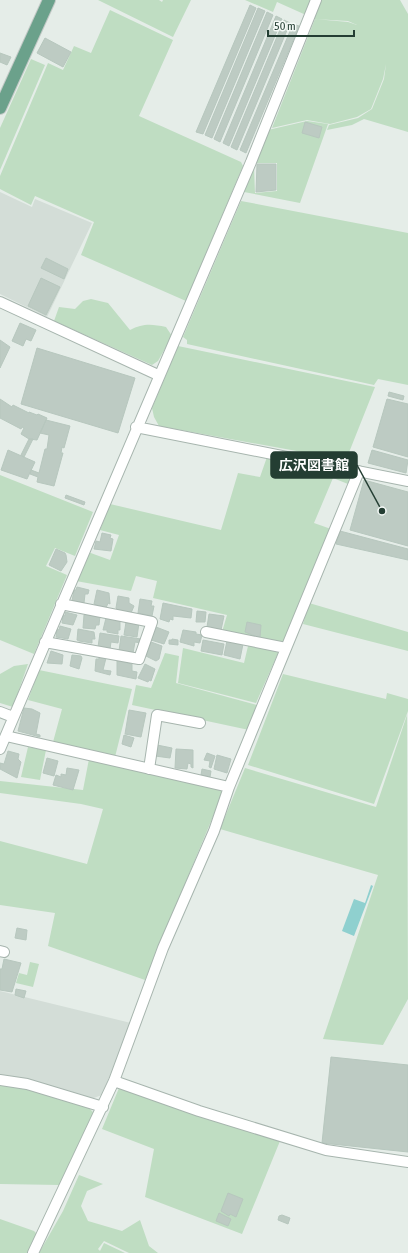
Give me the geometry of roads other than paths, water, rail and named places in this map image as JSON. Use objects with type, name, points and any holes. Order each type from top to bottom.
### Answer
[{"type":"main road","points":[[0,108],[49,0]]},
{"type":"street","points":[[0,749],[158,375],[251,162],[316,0]]},
{"type":"street","points":[[0,302],[158,375]]},
{"type":"street","points":[[136,427],[408,481]]},
{"type":"street","points":[[33,1253],[114,1081],[163,948],[214,831],[230,787],[359,471]]},
{"type":"street","points":[[45,642],[139,659],[152,622],[61,604]]},
{"type":"street","points":[[206,632],[286,648]]},
{"type":"street","points":[[0,712],[13,717]]},
{"type":"street","points":[[148,769],[157,715],[200,723]]},
{"type":"street","points":[[6,736],[230,787]]},
{"type":"street","points":[[0,1080],[27,1084],[103,1107]]},
{"type":"street","points":[[114,1081],[199,1111],[326,1150],[408,1162]]},
{"type":"water","points":[[371,885],[373,886],[354,936],[342,931],[354,899],[365,903]]},
{"type":"place","name":"広沢図書館","points":[[382,511]]}]
